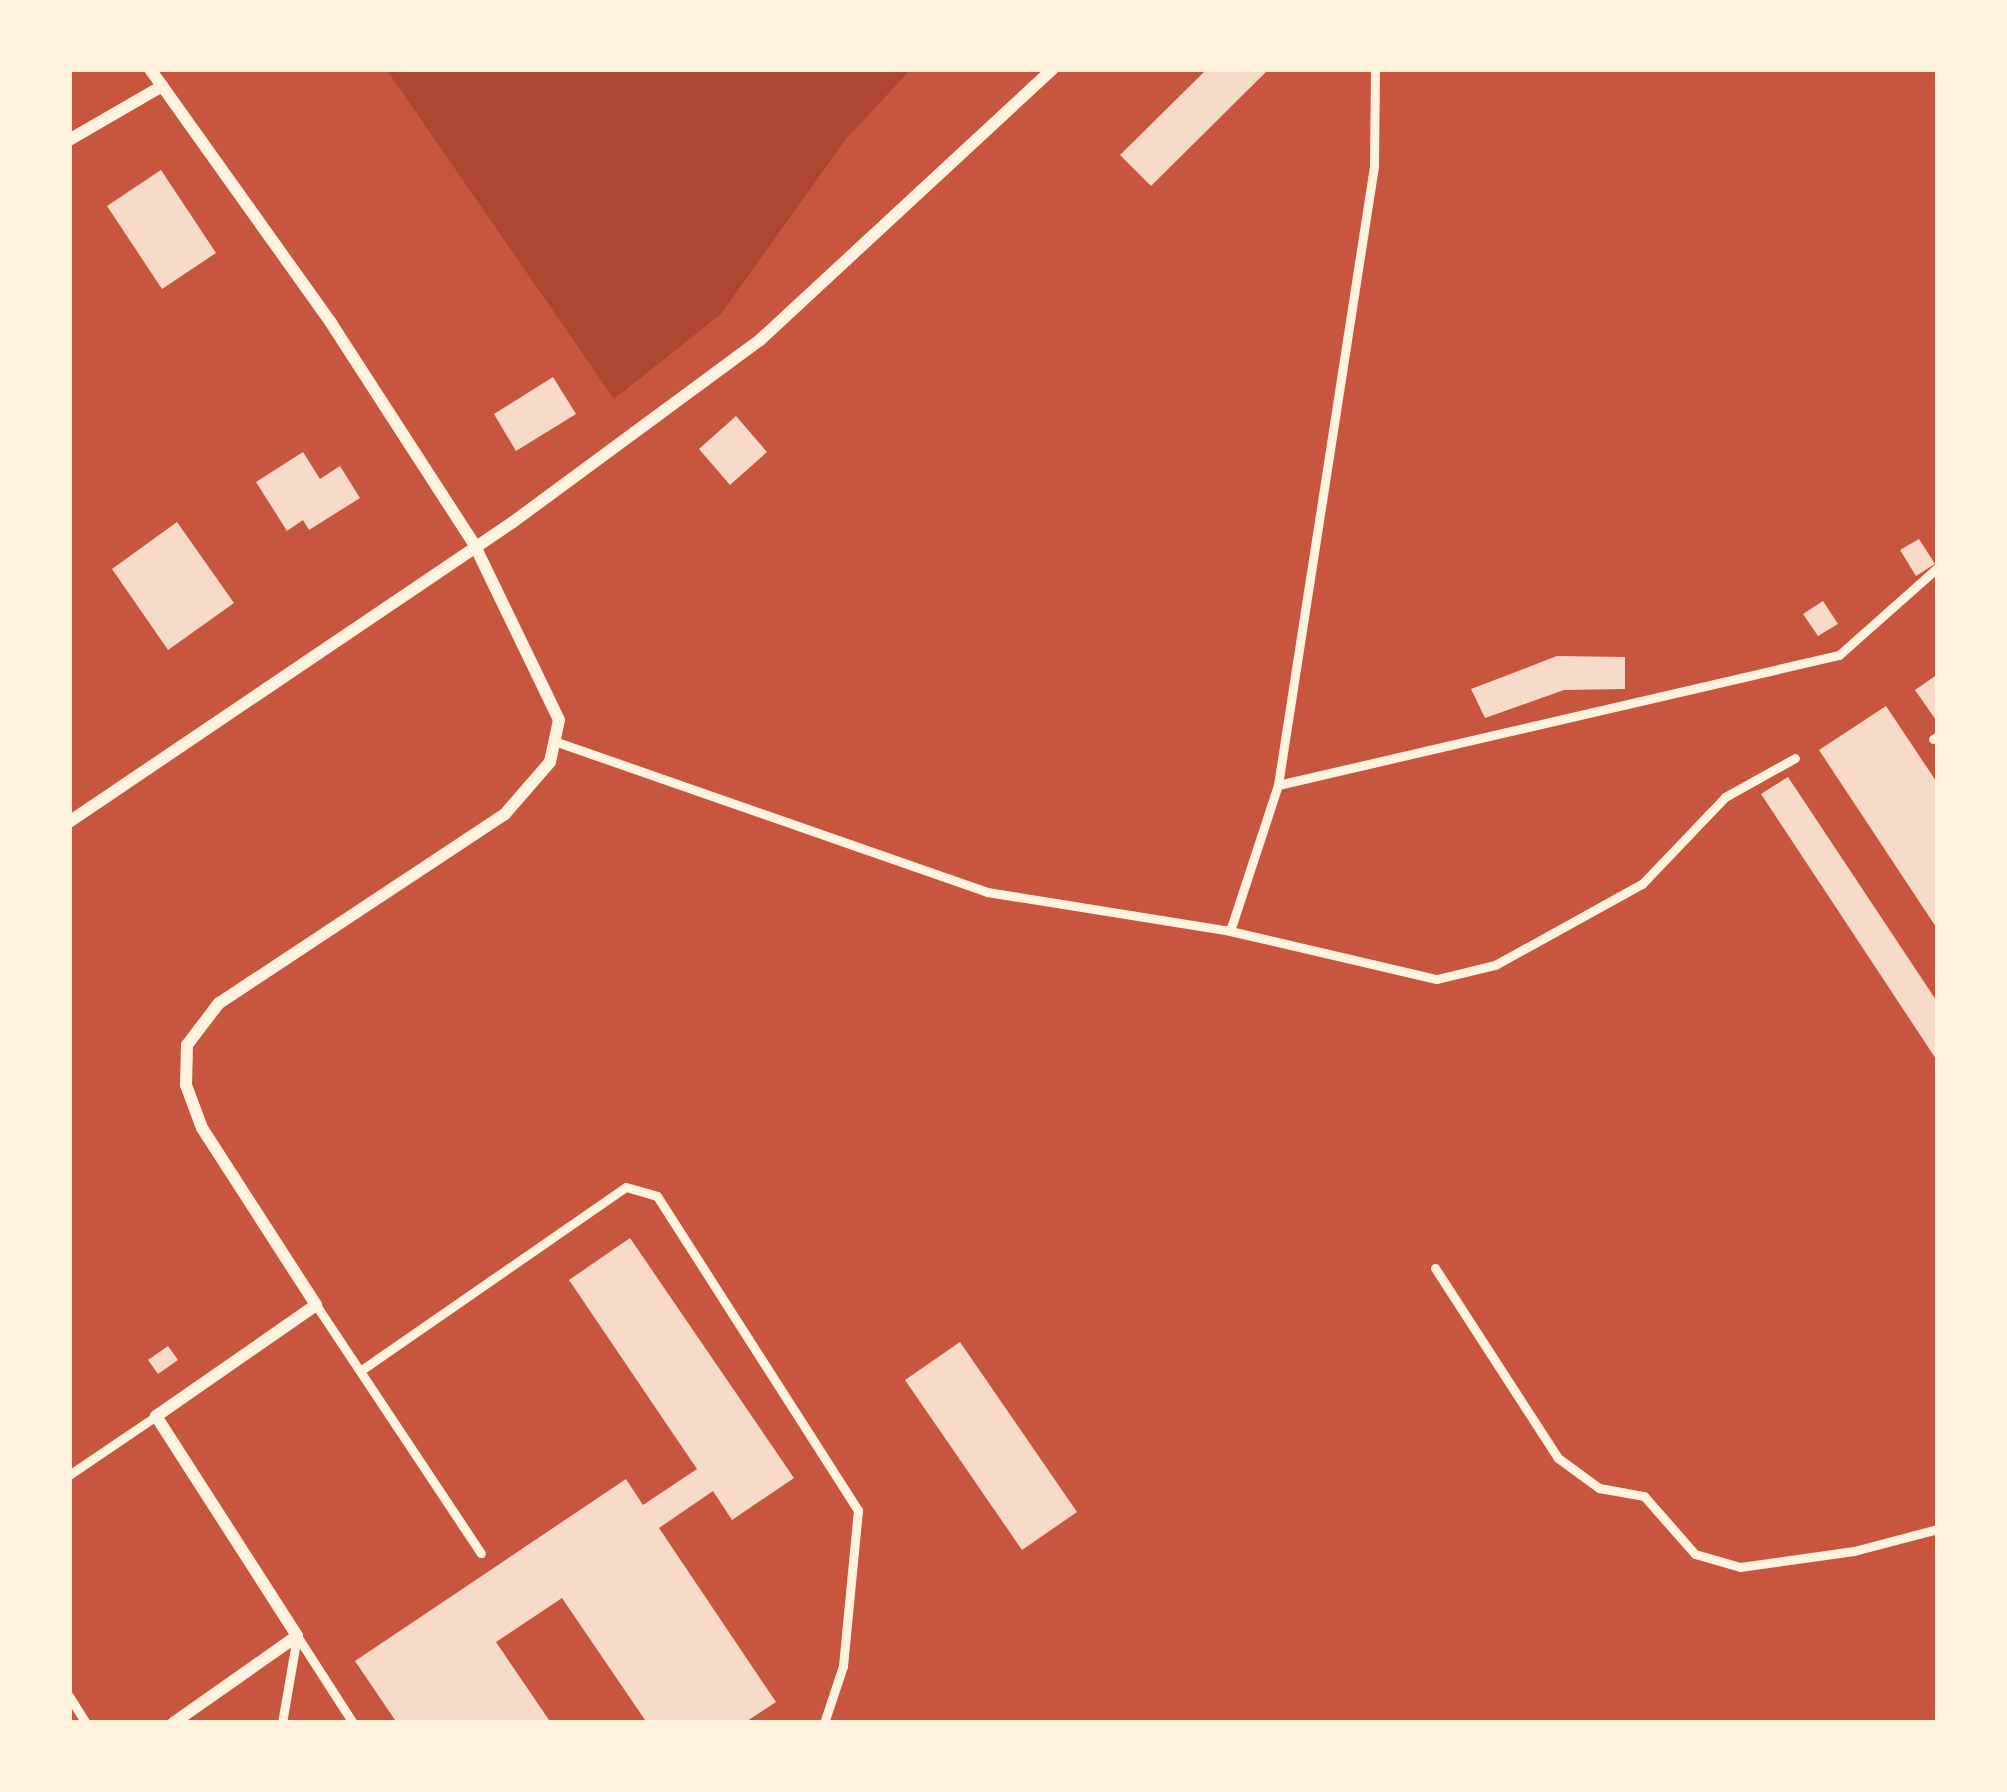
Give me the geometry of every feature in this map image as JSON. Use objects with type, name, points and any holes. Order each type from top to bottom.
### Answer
[{"type":"street","points":[[150,69],[331,323],[474,544],[546,682],[557,742],[537,780],[505,814],[219,1003],[187,1045],[186,1085],[202,1127],[316,1305],[156,1416],[297,1636],[173,1723]]},
{"type":"street","points":[[69,822],[474,544],[760,340],[1053,69]]},
{"type":"street","points":[[69,140],[162,86]]},
{"type":"lane","points":[[1230,931],[1278,785],[1375,166],[1375,69]]},
{"type":"lane","points":[[1278,785],[1840,655],[1938,567]]},
{"type":"lane","points":[[557,742],[987,892],[1230,931],[1437,979],[1495,965],[1642,884],[1725,797],[1795,758]]},
{"type":"lane","points":[[360,1371],[626,1187],[657,1196],[857,1510],[843,1666],[824,1723]]},
{"type":"lane","points":[[1435,1268],[1558,1458],[1599,1488],[1644,1496],[1695,1554],[1740,1567],[1938,1529]]},
{"type":"lane","points":[[316,1305],[481,1553]]},
{"type":"lane","points":[[69,1475],[156,1416]]},
{"type":"lane","points":[[282,1723],[297,1636]]},
{"type":"lane","points":[[297,1636],[353,1723]]},
{"type":"lane","points":[[69,1696],[86,1723]]},
{"type":"shaded area","points":[[386,69],[911,69],[846,139],[721,314],[614,399]]},
{"type":"building","points":[[1207,69],[1269,69],[1151,186],[1120,155]]},
{"type":"building","points":[[161,170],[216,253],[162,289],[107,206]]},
{"type":"building","points":[[553,377],[576,414],[516,451],[494,414]]},
{"type":"building","points":[[736,416],[767,452],[730,485],[699,449]]},
{"type":"building","points":[[303,452],[320,479],[340,466],[360,498],[309,530],[303,520],[287,531],[256,482]]},
{"type":"building","points":[[177,522],[234,603],[168,650],[112,569]]},
{"type":"building","points":[[1919,539],[1935,564],[1916,576],[1900,550]]},
{"type":"building","points":[[1823,601],[1838,624],[1818,636],[1803,614]]},
{"type":"building","points":[[1557,656],[1625,657],[1625,689],[1564,690],[1485,718],[1471,689]]},
{"type":"building","points":[[1938,674],[1938,723],[1915,690]]},
{"type":"building","points":[[1886,706],[1938,784],[1938,930],[1819,750]]},
{"type":"building","points":[[1788,777],[1938,1003],[1938,1062],[1761,794]]},
{"type":"building","points":[[630,1238],[794,1478],[732,1520],[713,1491],[659,1528],[776,1702],[744,1723],[647,1723],[562,1598],[496,1642],[551,1723],[397,1723],[355,1661],[626,1479],[643,1505],[697,1469],[569,1280]]},
{"type":"building","points":[[960,1342],[1077,1512],[1022,1550],[905,1380]]},
{"type":"building","points":[[168,1346],[178,1360],[158,1374],[148,1360]]}]
